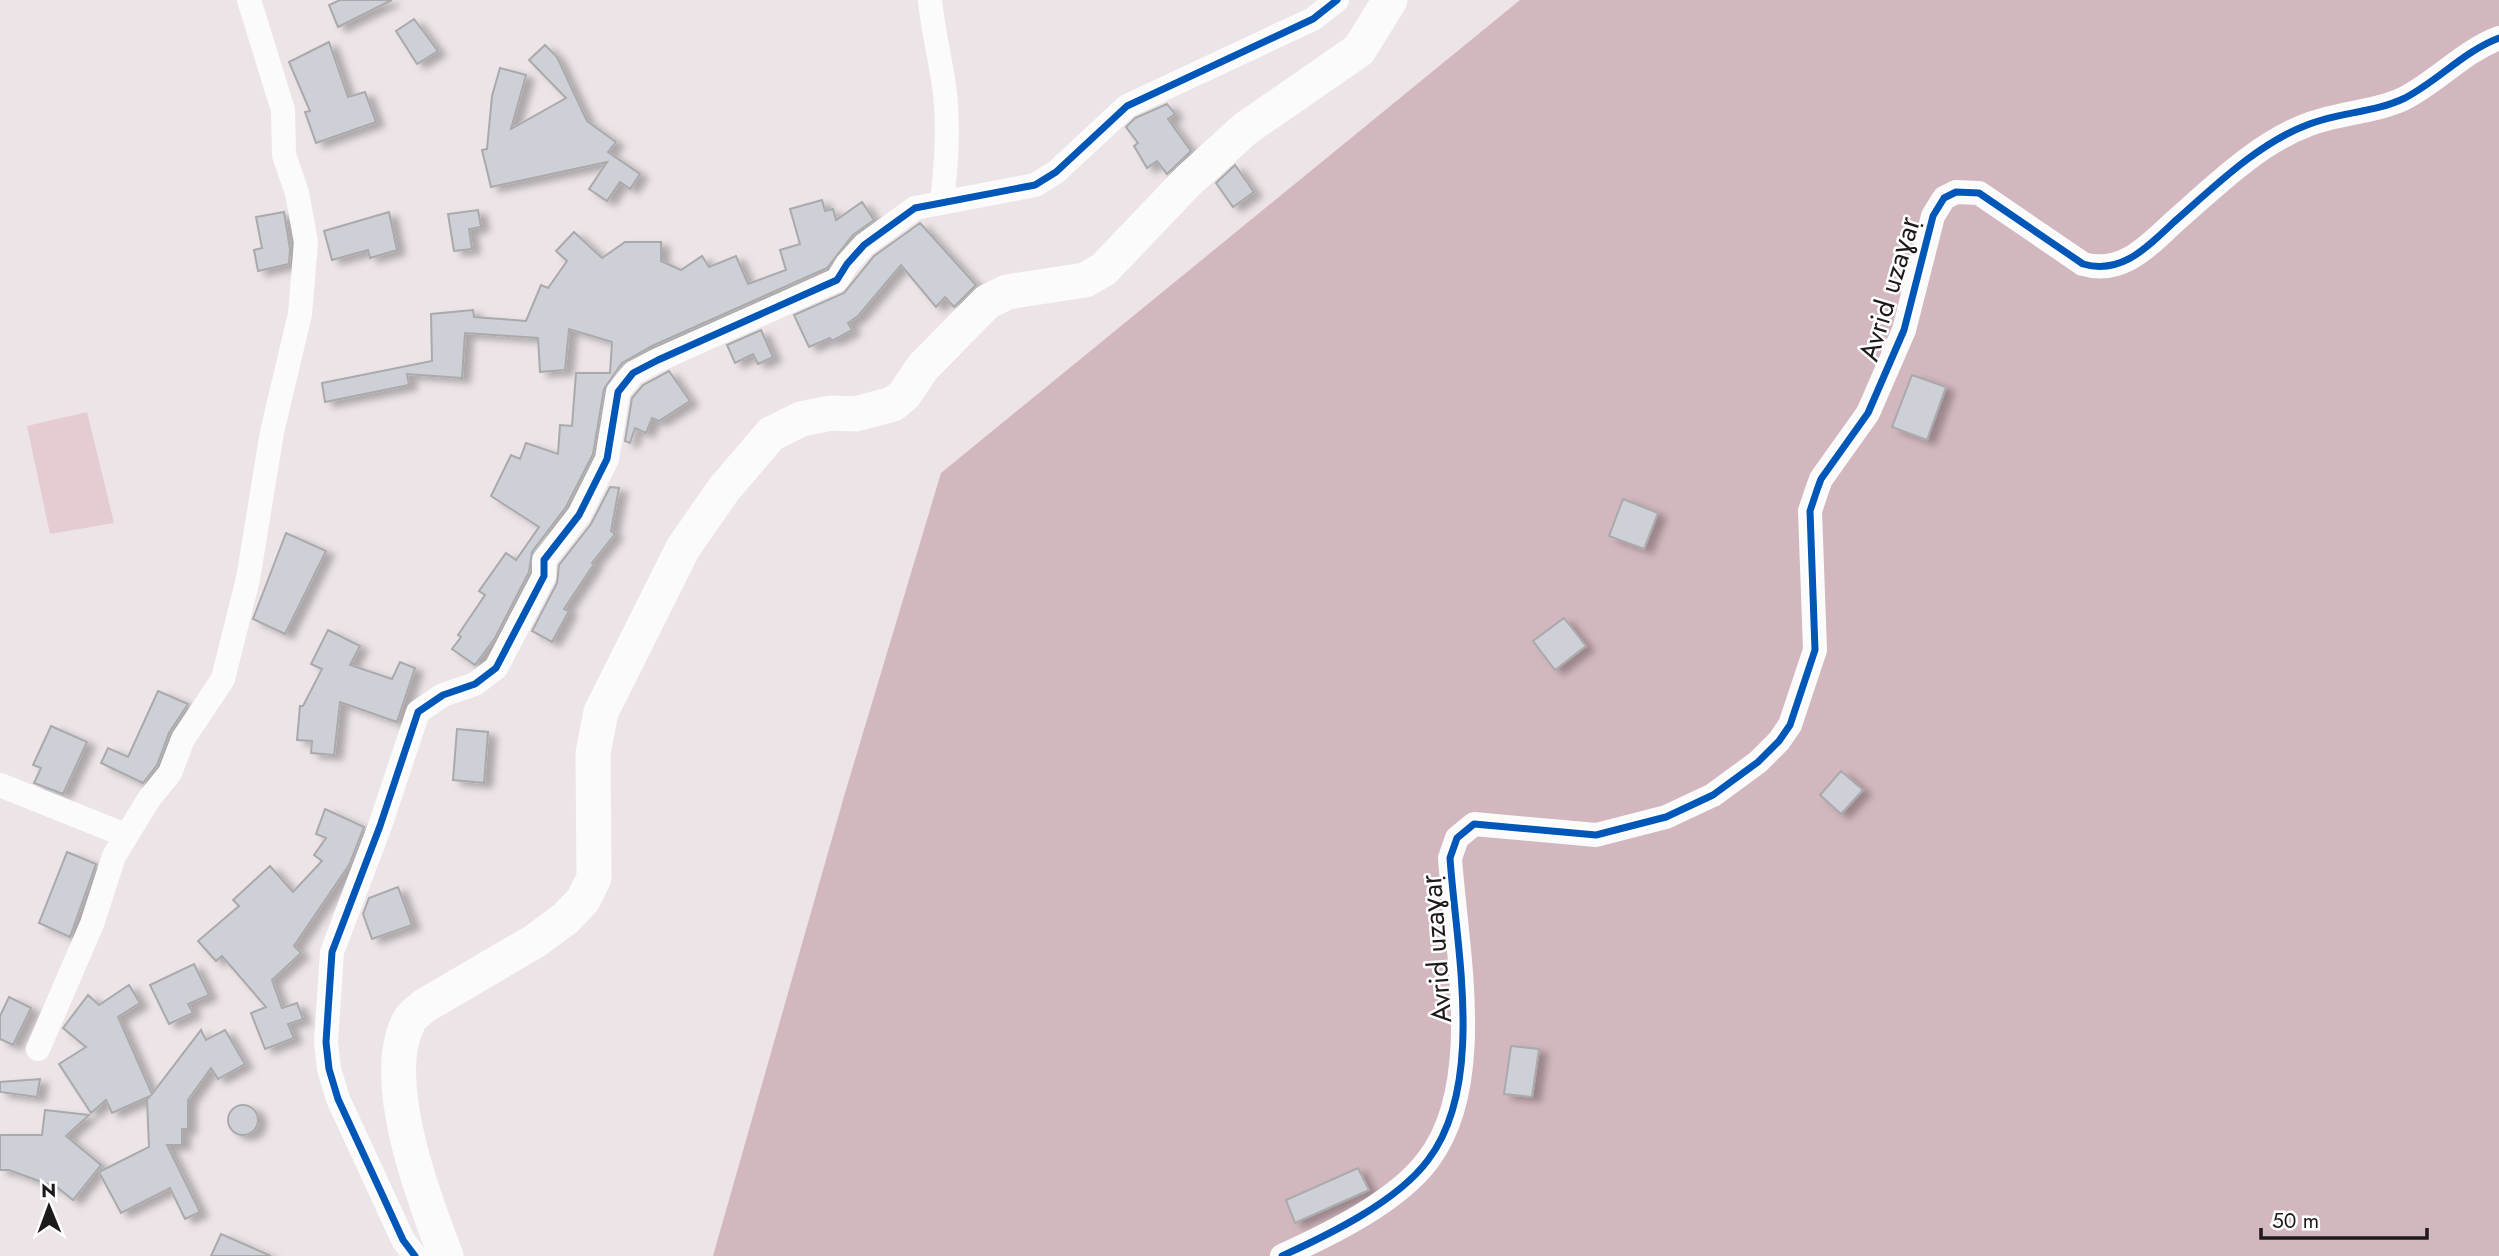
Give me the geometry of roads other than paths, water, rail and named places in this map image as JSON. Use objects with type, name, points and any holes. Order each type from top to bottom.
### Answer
[{"type":"street","points":[[38,1049],[92,924],[114,856],[125,835],[170,773],[183,739],[223,679],[248,579],[272,432],[300,314],[306,242],[297,193],[284,155],[283,110],[249,0]]},
{"type":"street","points":[[930,0],[933,36],[945,92],[948,145],[942,203]]},
{"type":"street","points":[[415,1256],[403,1240],[338,1099],[329,1069],[326,1042],[332,952],[380,827],[418,712],[443,695],[475,684],[496,668],[544,576],[544,560],[579,515],[607,459],[618,392],[633,373],[837,280],[847,264],[880,233],[915,208],[1035,185],[1056,172],[1127,106],[1313,19],[1337,0]]},
{"type":"street","points":[[446,1256],[423,1198],[405,1137],[400,1066],[403,1038],[409,1019],[424,1006],[535,941],[566,918],[583,900],[594,878],[593,753],[601,712],[641,637],[661,588],[683,548],[724,489],[771,434],[801,419],[831,414],[855,414],[893,404],[904,395],[923,367],[987,302],[1007,292],[1084,280],[1104,269],[1188,181],[1237,136],[1306,83],[1348,60],[1359,50],[1390,0]]},
{"type":"street","name":"Avrid uzaɣaṛ","points":[[1282,1256],[1369,1210],[1416,1174],[1445,1135],[1464,1035],[1450,858],[1457,838],[1474,824],[1596,835],[1654,821],[1713,795],[1758,762],[1790,725],[1815,650],[1810,511],[1821,479],[1868,413],[1894,354],[1904,330],[1933,216],[1944,198],[1964,190],[1979,193],[2082,264],[2099,269],[2117,265],[2136,256],[2210,191],[2275,141],[2307,125],[2384,106],[2406,97],[2474,48],[2499,38]]},
{"type":"street","points":[[0,785],[125,835]]}]
